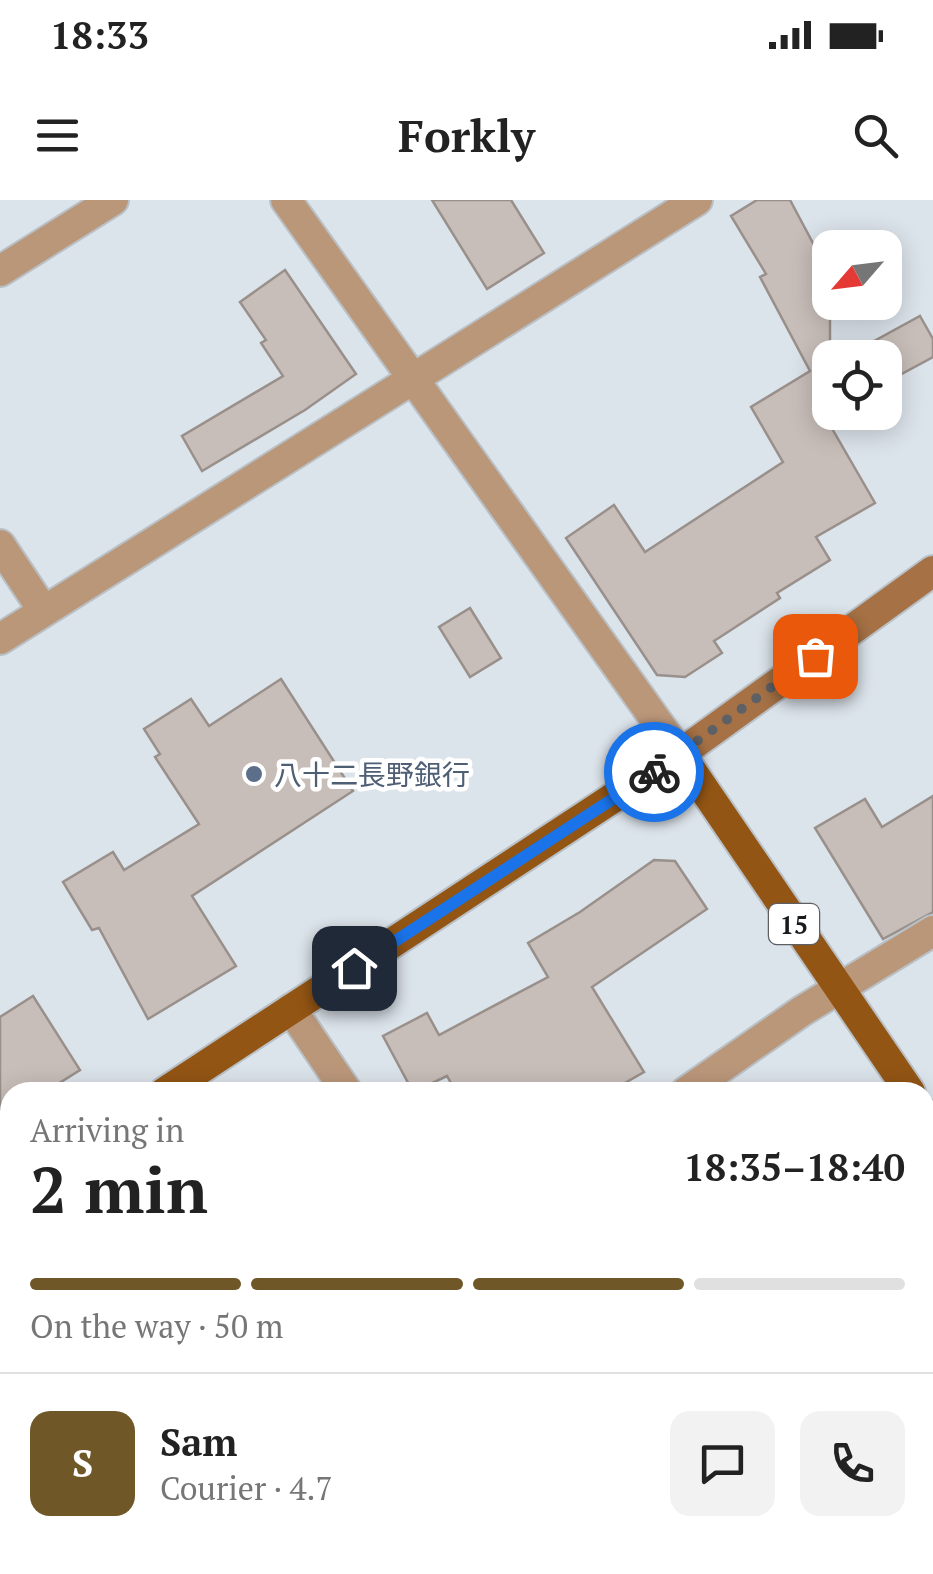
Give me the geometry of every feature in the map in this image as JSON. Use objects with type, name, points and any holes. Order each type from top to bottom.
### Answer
[{"type":"main road","points":[[180,1082],[680,754],[933,572]]},
{"type":"main road","name":"15","points":[[680,754],[903,1082]]},
{"type":"street","points":[[0,271],[113,200]]},
{"type":"street","points":[[286,200],[680,754]]},
{"type":"street","points":[[0,639],[697,200]]},
{"type":"street","points":[[0,545],[44,610]]},
{"type":"street","points":[[700,1082],[802,1011],[933,931]]},
{"type":"street","points":[[291,1010],[340,1082]]},
{"type":"building","points":[[432,200],[511,200],[544,253],[487,289]]},
{"type":"building","points":[[757,200],[790,200],[812,241],[812,320],[830,320],[830,340],[812,340],[812,430],[833,430],[875,503],[816,537],[830,560],[777,593],[780,598],[714,641],[722,653],[685,677],[657,675],[566,538],[614,505],[645,552],[783,462],[751,407],[810,371],[760,277],[766,274],[731,216]]},
{"type":"building","points":[[285,270],[356,374],[305,410],[202,471],[182,436],[283,376],[261,343],[266,340],[240,302]]},
{"type":"building","points":[[920,316],[933,339],[933,357],[902,374],[902,340],[876,340]]},
{"type":"building","points":[[470,608],[501,658],[470,677],[439,627]]},
{"type":"building","points":[[281,679],[353,791],[192,896],[236,966],[148,1019],[99,928],[92,930],[63,882],[113,852],[124,870],[199,824],[155,757],[160,754],[144,729],[191,699],[209,726]]},
{"type":"building","points":[[933,796],[933,912],[883,939],[815,828],[865,799],[882,827]]},
{"type":"building","points":[[654,860],[675,861],[707,909],[592,987],[644,1072],[626,1082],[450,1082],[447,1076],[434,1082],[408,1082],[383,1036],[427,1013],[439,1035],[548,977],[528,943]]},
{"type":"building","points":[[33,996],[80,1070],[61,1082],[0,1082],[0,1017]]},
{"type":"way so far","points":[[654,772],[815,656]]},
{"type":"place","name":"八十二長野銀行","points":[[254,774]]},
{"type":"route","points":[[354,968],[654,772]]}]
